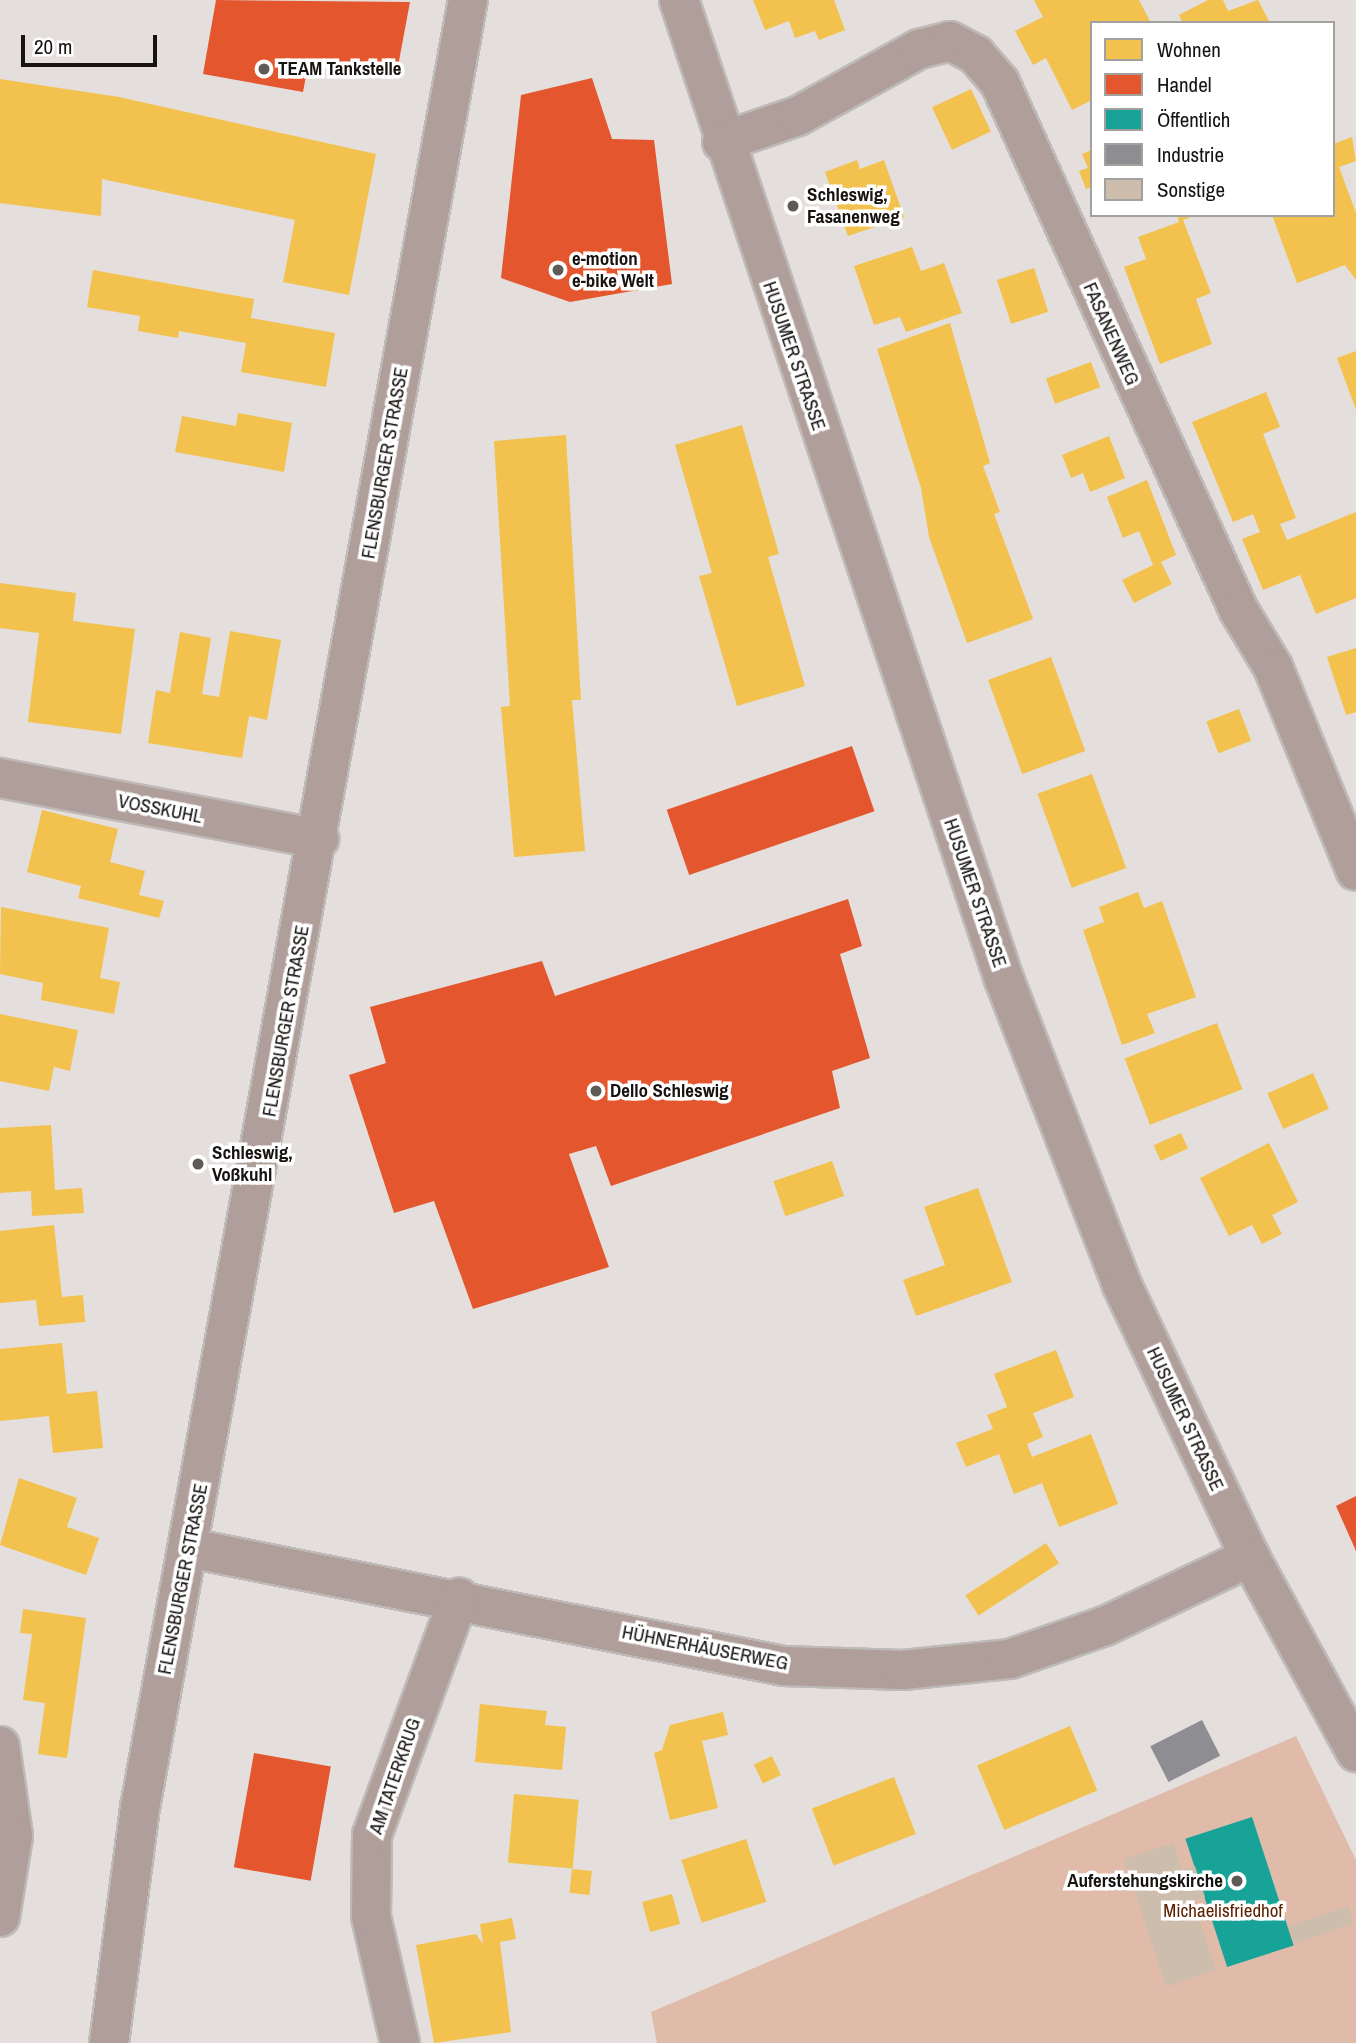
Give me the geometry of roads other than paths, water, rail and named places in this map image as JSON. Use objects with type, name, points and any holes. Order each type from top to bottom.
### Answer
[{"type":"street","name":"FLENSBURGER STRASSE","points":[[109,2043],[140,1808],[319,839],[468,0]]},
{"type":"street","name":"HUSUMER STRASSE","points":[[679,0],[722,142],[1004,979],[1122,1284],[1250,1558],[1356,1752]]},
{"type":"street","name":"FASANENWEG","points":[[722,142],[798,116],[919,49],[950,41],[976,55],[1000,83],[1220,571],[1273,667],[1356,871]]},
{"type":"street","name":"VOSSKUHL","points":[[0,778],[319,839]]},
{"type":"street","name":"HÜHNERHÄUSERWEG","points":[[189,1548],[459,1597],[784,1666],[903,1670],[1010,1659],[1105,1626],[1250,1558]]},
{"type":"street","name":"AM TATERKRUG","points":[[400,2043],[371,1916],[372,1835],[459,1597]]},
{"type":"street","points":[[0,1746],[13,1836],[0,1917]]},
{"type":"place","name":"TEAM Tankstelle","points":[[264,69]]},
{"type":"place","name":"Schleswig, Fasanenweg","points":[[793,206]]},
{"type":"place","name":"e-motion e-bike Welt","points":[[558,270]]},
{"type":"place","name":"Dello Schleswig","points":[[596,1091]]},
{"type":"place","name":"Schleswig, Voßkuhl","points":[[198,1164]]},
{"type":"place","name":"Auferstehungskirche","points":[[1237,1881]]},
{"type":"park label","name":"Michaelisfriedhof","points":[[1223,1911]]}]
